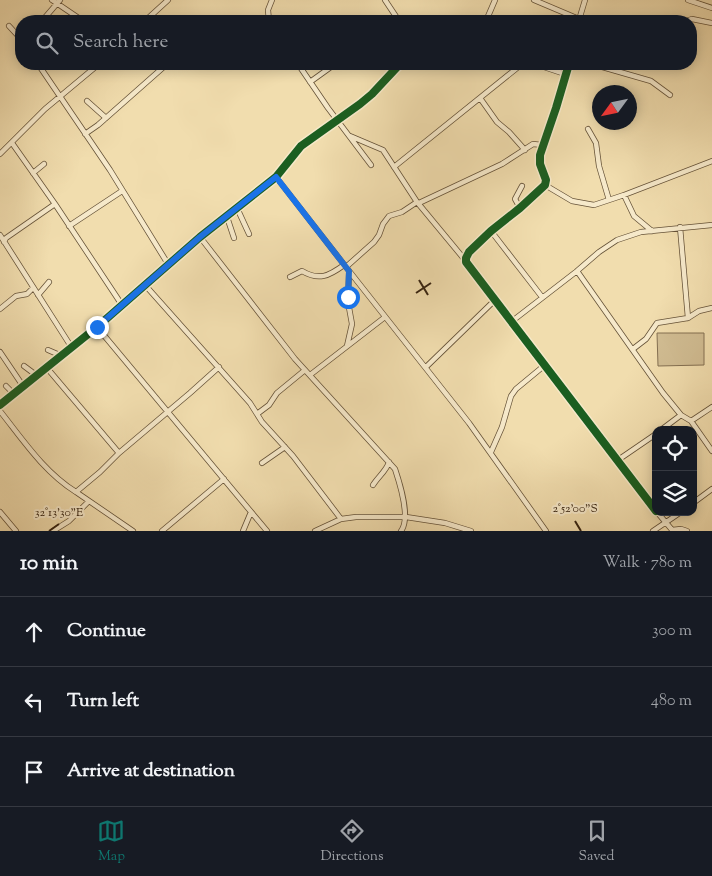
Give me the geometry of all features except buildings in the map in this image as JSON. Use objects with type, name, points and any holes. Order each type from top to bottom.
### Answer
[{"type":"street","points":[[151,15],[167,0]]},
{"type":"street","points":[[268,15],[268,10],[272,0]]},
{"type":"street","points":[[385,0],[395,15]]},
{"type":"street","points":[[489,15],[495,0]]},
{"type":"street","points":[[534,0],[568,15]]},
{"type":"street","points":[[580,15],[585,0]]},
{"type":"street","points":[[688,0],[712,8]]},
{"type":"street","points":[[46,15],[56,1],[75,15]]},
{"type":"street","points":[[697,20],[712,23]]},
{"type":"street","points":[[9,26],[15,32]]},
{"type":"street","points":[[42,70],[62,97],[168,264]]},
{"type":"street","points":[[0,154],[45,109],[62,97],[92,70]]},
{"type":"street","points":[[85,134],[160,70]]},
{"type":"street","points":[[302,70],[371,165]]},
{"type":"street","points":[[310,82],[327,70]]},
{"type":"street","points":[[0,405],[97,327],[200,237],[276,177],[301,146],[338,121],[372,94],[394,70]]},
{"type":"street","points":[[394,168],[515,70]]},
{"type":"street","points":[[553,70],[565,74]]},
{"type":"street","points":[[546,185],[540,164],[542,145],[556,108],[567,70]]},
{"type":"street","points":[[613,70],[651,81],[670,95]]},
{"type":"street","points":[[480,98],[497,122],[510,132],[524,150]]},
{"type":"street","points":[[88,101],[106,118]]},
{"type":"street","points":[[588,129],[596,143],[609,200]]},
{"type":"street","points":[[350,136],[383,150],[418,202],[545,364],[652,507]]},
{"type":"street","points":[[12,143],[122,305]]},
{"type":"street","points":[[290,278],[302,271],[310,276],[328,275],[346,268],[374,242],[389,216],[402,212],[418,202],[502,164],[534,144],[542,145]]},
{"type":"street","points":[[546,185],[572,201],[594,205],[712,161]]},
{"type":"street","points":[[33,173],[44,164]]},
{"type":"street","points":[[276,177],[346,268],[426,366],[491,452],[546,531]]},
{"type":"street","points":[[466,262],[469,252],[546,185]]},
{"type":"street","points":[[520,208],[515,199],[522,186]]},
{"type":"street","points":[[70,226],[122,191]]},
{"type":"street","points":[[624,195],[634,216],[652,230]]},
{"type":"street","points":[[4,242],[6,238],[55,204]]},
{"type":"street","points":[[237,208],[249,234]]},
{"type":"street","points":[[227,216],[234,238]]},
{"type":"street","points":[[511,322],[577,271],[598,252],[617,240],[652,230],[712,225]]},
{"type":"street","points":[[680,227],[688,318]]},
{"type":"street","points":[[491,231],[542,297]]},
{"type":"street","points":[[0,235],[72,348]]},
{"type":"street","points":[[200,237],[281,342],[395,469],[402,488],[406,517],[403,529],[400,531]]},
{"type":"street","points":[[346,268],[348,306],[352,325],[346,347]]},
{"type":"street","points":[[577,271],[663,393],[681,415],[691,422],[712,451]]},
{"type":"street","points":[[38,295],[49,282]]},
{"type":"street","points":[[145,285],[250,403],[262,422],[285,447],[342,519]]},
{"type":"street","points":[[0,309],[16,296],[27,294],[33,288]]},
{"type":"street","points":[[426,366],[495,300]]},
{"type":"street","points":[[633,350],[646,339],[657,323],[688,318],[699,311],[712,308]]},
{"type":"street","points":[[310,375],[385,317]]},
{"type":"street","points":[[97,327],[267,531]]},
{"type":"street","points":[[48,350],[62,356]]},
{"type":"street","points":[[0,352],[23,386]]},
{"type":"street","points":[[491,452],[502,427],[511,396],[545,364]]},
{"type":"street","points":[[24,366],[36,375]]},
{"type":"street","points":[[76,492],[218,367]]},
{"type":"street","points":[[46,368],[119,453]]},
{"type":"street","points":[[257,414],[305,370]]},
{"type":"street","points":[[6,386],[14,394]]},
{"type":"street","points":[[691,422],[712,407]]},
{"type":"street","points":[[0,411],[54,477],[133,531]]},
{"type":"street","points":[[666,426],[681,415]]},
{"type":"street","points":[[618,460],[652,437]]},
{"type":"street","points":[[262,462],[285,447]]},
{"type":"street","points":[[373,485],[387,468],[389,462]]},
{"type":"street","points":[[162,531],[224,479]]},
{"type":"street","points":[[697,500],[712,490]]},
{"type":"street","points":[[53,531],[78,513],[88,502]]},
{"type":"street","points":[[0,512],[16,531]]},
{"type":"street","points":[[243,531],[251,512]]},
{"type":"street","points":[[659,516],[672,530],[683,529],[687,531]]},
{"type":"street","points":[[653,531],[676,516]]},
{"type":"street","points":[[315,531],[342,519],[356,517],[406,517],[445,523],[471,531]]},
{"type":"shaded area","points":[[657,333],[704,333],[704,365],[658,366]]},
{"type":"cycle path","points":[[0,405],[97,327],[200,237],[276,177],[301,146],[360,104],[394,70]]},
{"type":"cycle path","points":[[567,70],[540,155],[540,164],[546,180],[545,185],[469,252],[466,262],[652,506]]},
{"type":"route","points":[[97,327],[200,237],[276,177],[349,271],[348,297]]}]
